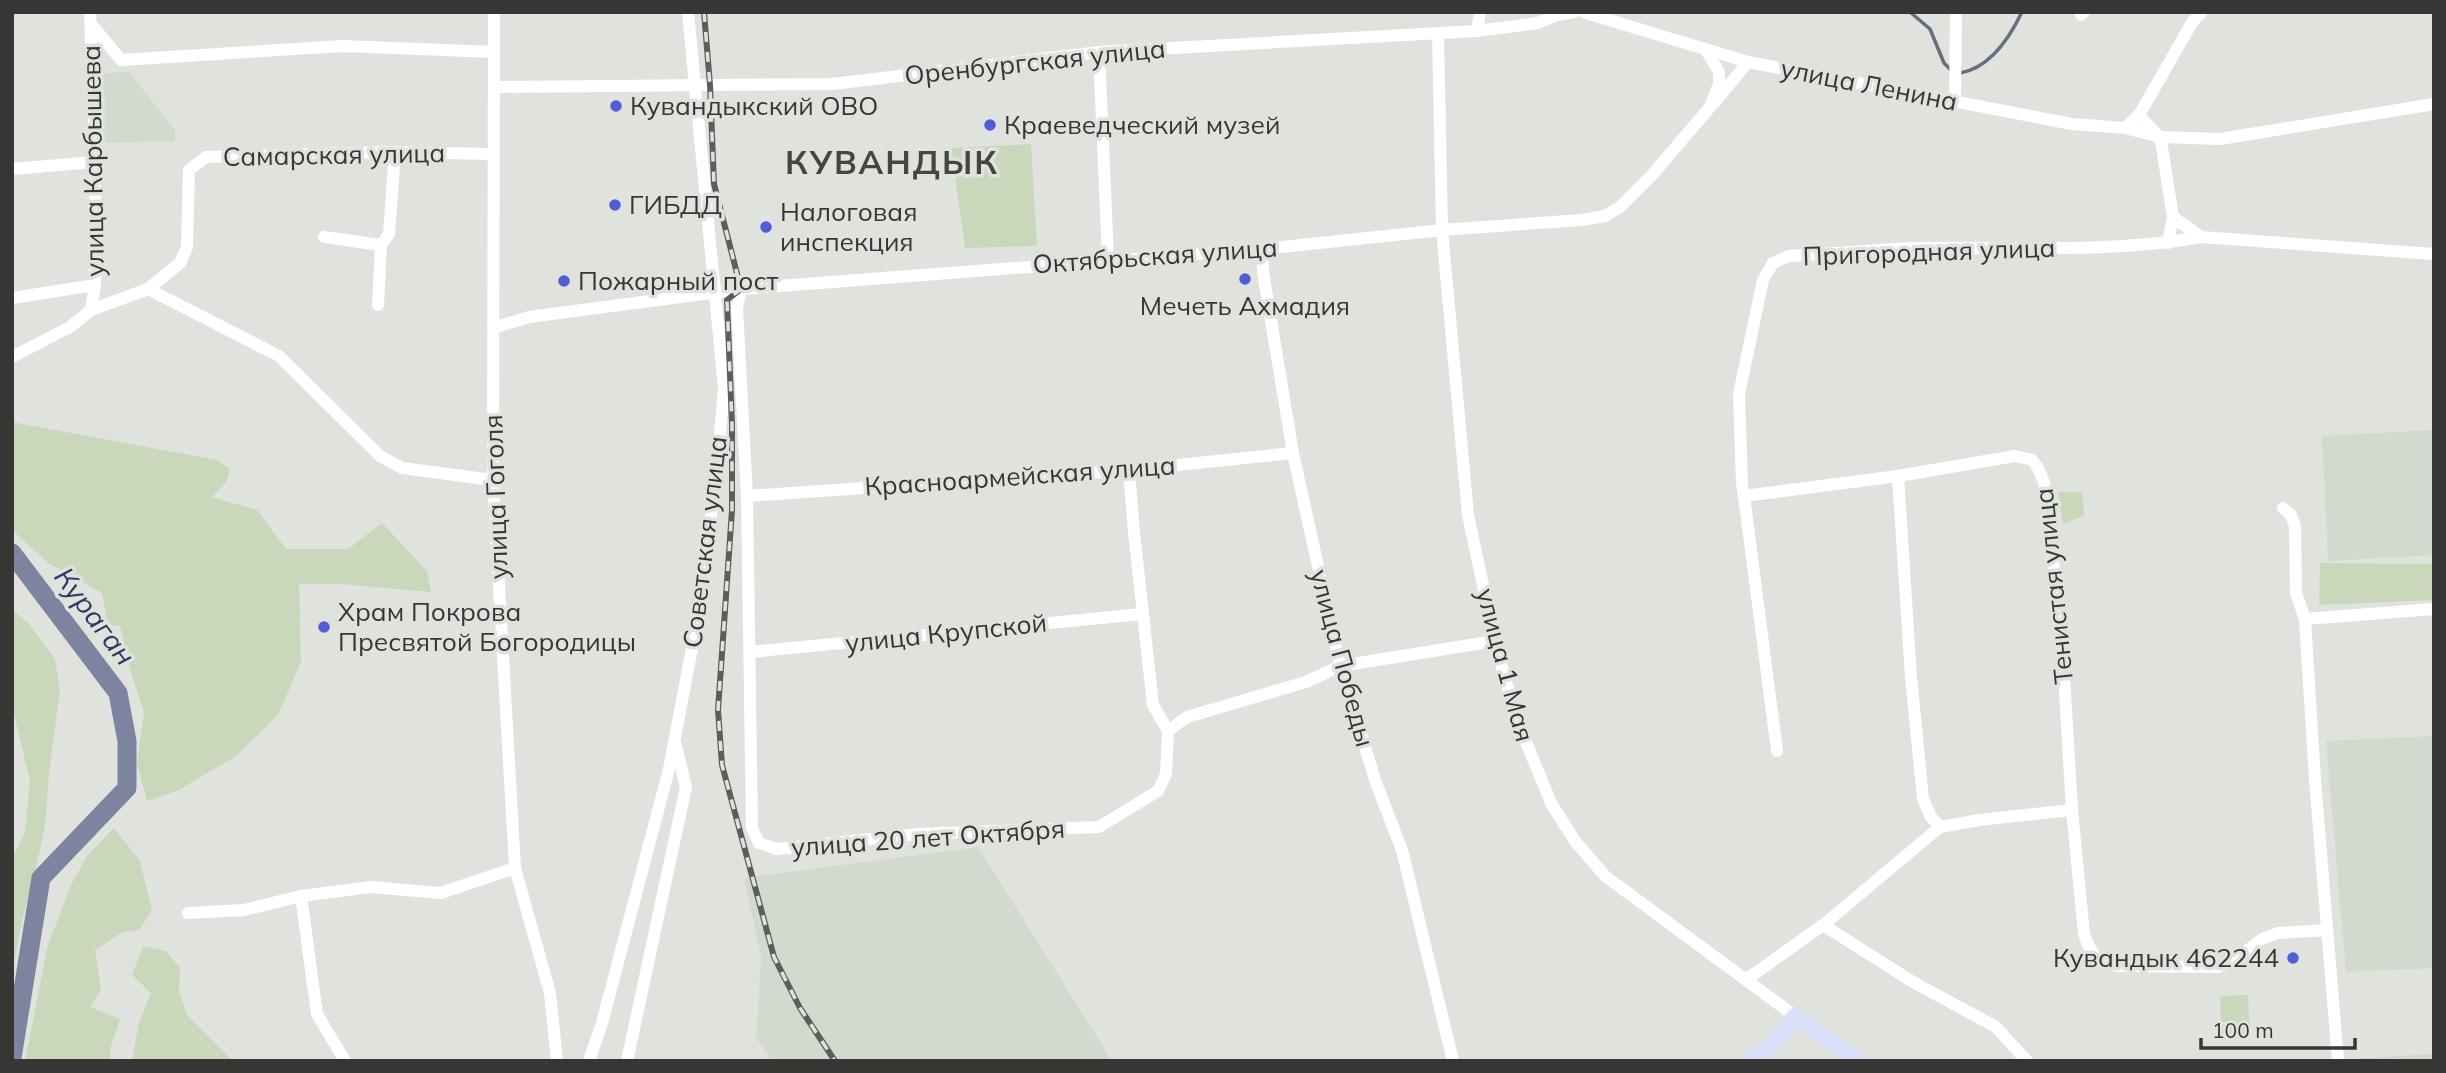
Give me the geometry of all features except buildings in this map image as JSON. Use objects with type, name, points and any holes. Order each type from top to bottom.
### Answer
[{"type":"main road","points":[[1748,1061],[1768,1049],[1795,1016],[1858,1061]]},
{"type":"street","name":"улица Гоголя","points":[[494,12],[493,480],[515,868],[550,993],[558,1061]]},
{"type":"street","name":"Советская улица","points":[[589,1061],[606,1009],[675,741],[701,601],[718,454],[724,389],[688,12]]},
{"type":"street","points":[[1477,31],[1480,12]]},
{"type":"street","points":[[1508,27],[1513,12]]},
{"type":"street","name":"Оренбургская улица","points":[[494,86],[832,84],[1099,52],[1477,31],[1538,23],[1574,12]]},
{"type":"street","name":"улица Ленина","points":[[1583,12],[1748,62],[2072,124],[2125,128],[2160,137],[2220,139],[2434,104]]},
{"type":"street","points":[[1955,101],[1956,12]]},
{"type":"street","points":[[2125,128],[2139,115],[2193,21],[2202,12]]},
{"type":"street","points":[[91,18],[121,60],[343,46],[494,52]]},
{"type":"street","name":"улица Карбышева","points":[[90,310],[95,285],[96,162],[91,18]]},
{"type":"street","name":"улица 1 Мая","points":[[1438,34],[1443,230],[1468,515],[1508,694],[1532,762],[1552,805],[1575,841],[1605,876],[1795,1016]]},
{"type":"street","name":"Октябрьская улица","points":[[493,328],[529,317],[741,289],[1263,249],[1605,216],[1620,207],[1653,174],[1710,107],[1719,84],[1719,72],[1706,50]]},
{"type":"street","points":[[1099,52],[1108,259]]},
{"type":"street","points":[[1710,107],[1748,62]]},
{"type":"street","points":[[2139,115],[2160,137],[2173,216],[2168,243]]},
{"type":"street","points":[[378,305],[381,245],[389,234],[396,152]]},
{"type":"street","name":"Самарская улица","points":[[148,289],[180,263],[187,247],[189,170],[206,157],[396,152],[492,154]]},
{"type":"street","points":[[12,169],[96,162]]},
{"type":"street","points":[[2173,216],[2201,237],[2434,254]]},
{"type":"street","points":[[324,237],[381,245]]},
{"type":"street","name":"Пригородная улица","points":[[1744,496],[1739,394],[1763,280],[1773,263],[1789,256],[1911,248],[2057,248],[2168,243],[2201,237]]},
{"type":"street","name":"улица Победы","points":[[1263,249],[1263,272],[1293,453],[1340,666],[1376,783],[1402,850],[1453,1061]]},
{"type":"street","points":[[12,298],[95,285]]},
{"type":"street","points":[[12,356],[70,327],[90,310],[148,289],[279,356],[380,456],[402,468],[493,480]]},
{"type":"street","points":[[741,289],[737,308],[747,496],[750,652]]},
{"type":"street","name":"Красноармейская улица","points":[[747,496],[1129,470],[1293,453]]},
{"type":"street","name":"Тенистая улица","points":[[1744,496],[1898,476],[2015,456],[2032,460],[2042,475],[2053,544],[2062,640],[2072,810],[2084,934],[2089,951],[2103,962],[2117,966],[2218,967],[2234,961],[2262,939],[2278,933],[2327,930]]},
{"type":"street","points":[[1129,470],[1153,705],[1168,731],[1187,717],[1306,682],[1340,666],[1495,641]]},
{"type":"street","points":[[1898,476],[1911,677],[1923,799],[1931,817],[1940,827]]},
{"type":"street","points":[[1744,496],[1777,751]]},
{"type":"street","points":[[2283,508],[2291,515],[2295,526],[2297,593],[2305,619],[2338,1061]]},
{"type":"street","points":[[2305,619],[2434,609]]},
{"type":"street","name":"улица Крупской","points":[[750,652],[1142,614]]},
{"type":"street","name":"улица 20 лет Октября","points":[[750,652],[752,828],[759,843],[777,849],[918,834],[1099,827],[1158,791],[1166,774],[1168,731]]},
{"type":"street","points":[[627,1061],[686,788],[675,741]]},
{"type":"street","points":[[1747,979],[1823,925],[1940,827],[2072,810]]},
{"type":"street","points":[[188,913],[243,909],[301,896],[371,887],[441,893],[515,868]]},
{"type":"street","points":[[301,896],[317,1014],[345,1061]]},
{"type":"street","points":[[1823,925],[1913,982],[1996,1027],[2027,1061]]},
{"type":"shaded area","points":[[129,72],[175,130],[175,141],[103,143],[102,73]]},
{"type":"shaded area","points":[[2434,430],[2434,555],[2328,561],[2322,436]]},
{"type":"shaded area","points":[[2434,736],[2434,968],[2346,972],[2326,741]]},
{"type":"shaded area","points":[[978,847],[1112,1061],[772,1061],[756,1038],[761,957],[744,878]]},
{"type":"shaded area","points":[[2434,1054],[2434,1061],[2352,1061],[2352,1059]]},
{"type":"green space","points":[[1031,144],[1037,246],[965,248],[951,148]]},
{"type":"green space","points":[[12,422],[217,460],[230,469],[227,481],[212,497],[257,510],[286,549],[348,549],[382,523],[427,571],[431,592],[340,584],[299,584],[301,662],[278,715],[236,756],[179,790],[147,801],[137,763],[144,712],[120,626],[108,625],[102,593],[48,563],[12,530]]},
{"type":"green space","points":[[2058,492],[2082,492],[2084,516],[2063,524]]},
{"type":"green space","points":[[2320,563],[2434,564],[2434,600],[2319,605]]},
{"type":"green space","points":[[12,609],[29,624],[55,659],[60,690],[45,825],[12,975],[12,859],[25,832],[30,781],[12,705]]},
{"type":"green space","points":[[114,828],[140,861],[152,910],[140,929],[121,933],[95,950],[101,990],[90,1007],[120,1019],[110,1049],[110,1061],[25,1061],[47,948],[71,885],[87,856]]},
{"type":"green space","points":[[143,946],[166,951],[180,968],[179,991],[187,1015],[233,1061],[132,1061],[139,1023],[151,993],[132,975]]},
{"type":"green space","points":[[2248,995],[2250,1038],[2222,1039],[2220,996]]},
{"type":"waterway","points":[[1910,12],[1930,29],[1944,63],[1951,70]]},
{"type":"waterway","points":[[1960,73],[1971,70],[1990,58],[2005,41],[2022,12]]},
{"type":"waterway","name":"Кураган","points":[[12,553],[118,693],[127,741],[127,788],[41,878],[12,1058]]},
{"type":"railway","points":[[704,12],[714,184],[741,289],[727,300],[732,510],[718,710],[722,765],[774,957],[800,1008],[835,1061]]},
{"type":"place","name":"Кувандыкский ОВО","points":[[616,106]]},
{"type":"place","name":"Краеведческий музей","points":[[990,125]]},
{"type":"place","name":"ГИБДД","points":[[615,205]]},
{"type":"place","name":"Налоговая инспекция","points":[[766,227]]},
{"type":"place","name":"Мечеть Ахмадия","points":[[1245,279]]},
{"type":"place","name":"Пожарный пост","points":[[564,281]]},
{"type":"place","name":"Храм Покрова Пресвятой Богородицы","points":[[324,627]]},
{"type":"place","name":"Кувандык 462244","points":[[2293,958]]},
{"type":"district","name":"КУВАНДЫК","points":[[892,162]]}]
